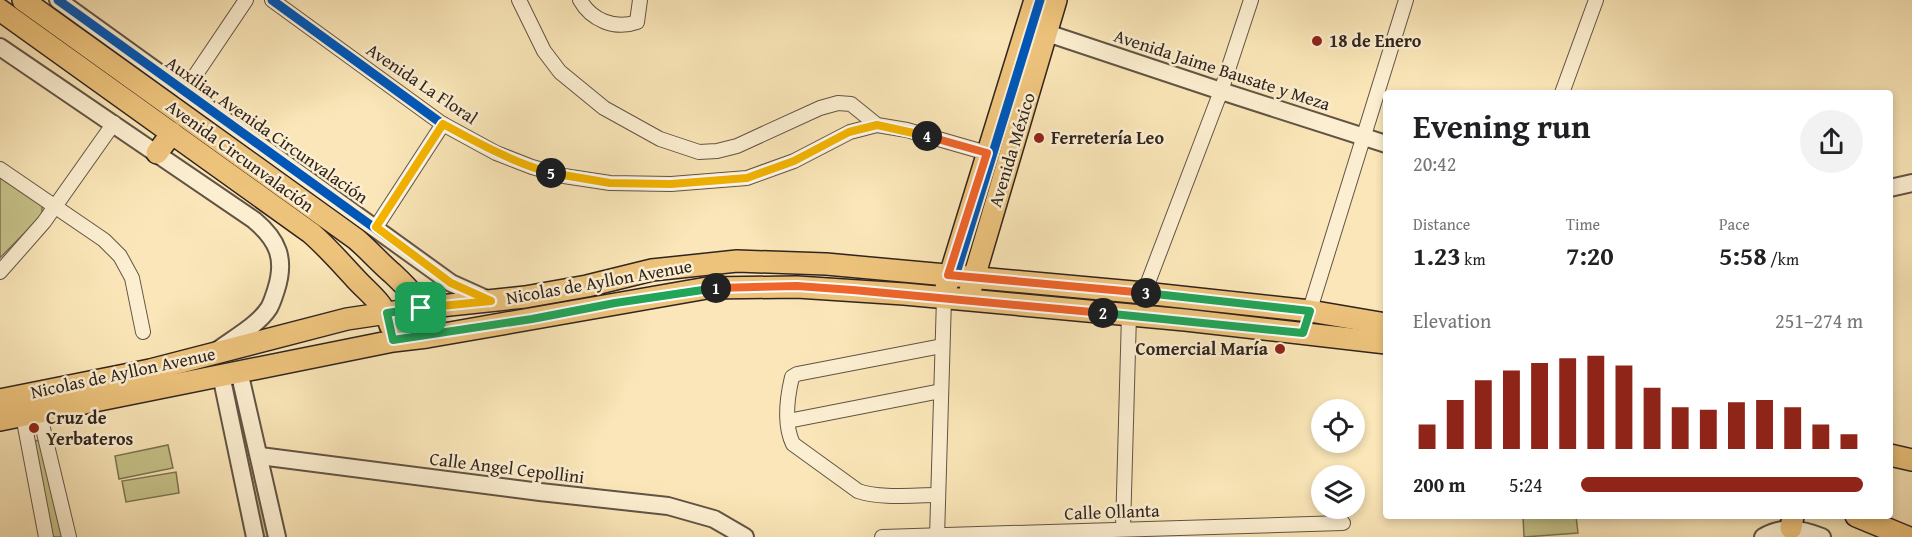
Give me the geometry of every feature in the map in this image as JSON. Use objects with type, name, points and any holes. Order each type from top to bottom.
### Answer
[{"type":"main road","name":"Avenida Circunvalación","points":[[22,0],[356,239],[405,284],[421,308],[427,337]]},
{"type":"main road","name":"Avenida México","points":[[944,298],[948,275],[1035,0]]},
{"type":"main road","name":"Avenida México","points":[[968,300],[1056,0]]},
{"type":"main road","name":"Avenida Circunvalación","points":[[0,11],[311,233],[332,252],[387,313],[393,340]]},
{"type":"main road","points":[[157,153],[172,133]]},
{"type":"main road","name":"Nicolas de Ayllon Avenue","points":[[0,400],[150,370],[347,319],[555,292],[652,270],[737,261],[794,262],[1144,293],[1310,311],[1383,323]]},
{"type":"main road","name":"Nicolas de Ayllon Avenue","points":[[0,420],[393,340],[427,337],[707,288],[797,286],[1129,315],[1383,343]]},
{"type":"main road","points":[[1893,456],[1912,460]]},
{"type":"main road","points":[[1863,519],[1907,537]]},
{"type":"street","name":"Auxiliar Avenida Circunvalación","points":[[58,0],[451,283],[491,301]]},
{"type":"street","points":[[184,92],[246,0]]},
{"type":"street","name":"Avenida La Floral","points":[[272,0],[443,124],[496,153],[532,168],[564,176],[610,183],[671,184],[747,178],[794,161],[849,132],[877,125]]},
{"type":"street","points":[[519,0],[544,51],[560,72],[603,108],[660,139],[699,152],[717,152],[737,146],[820,108],[838,103],[851,104],[877,125],[907,130],[987,153]]},
{"type":"street","points":[[580,0],[585,9],[612,25],[620,26],[637,22],[640,0]]},
{"type":"street","points":[[1144,293],[1221,92],[1251,0]]},
{"type":"street","points":[[1303,333],[1406,0]]},
{"type":"street","points":[[1563,90],[1596,0]]},
{"type":"street","name":"Avenida Jaime Bausate y Meza","points":[[1047,33],[1221,92],[1383,143]]},
{"type":"street","points":[[0,47],[260,225],[274,240],[280,265],[279,279],[270,308],[257,321],[210,355]]},
{"type":"street","points":[[0,272],[55,208],[114,123]]},
{"type":"street","points":[[376,227],[443,124]]},
{"type":"street","points":[[0,169],[104,240],[120,256],[132,278],[143,332]]},
{"type":"street","points":[[1893,187],[1912,183]]},
{"type":"street","points":[[937,536],[944,298]]},
{"type":"street","points":[[1123,529],[1129,315]]},
{"type":"street","points":[[938,495],[869,495],[858,491],[793,444],[788,434],[788,421],[792,377],[797,374],[942,346]]},
{"type":"street","points":[[230,373],[260,456],[277,537]]},
{"type":"street","points":[[230,373],[255,537]]},
{"type":"street","points":[[788,421],[941,391]]},
{"type":"street","points":[[31,414],[46,537]]},
{"type":"street","points":[[31,414],[69,537]]},
{"type":"street","name":"Calle Angel Cepollini","points":[[260,456],[668,506],[714,519],[745,537]]},
{"type":"street","points":[[1763,537],[1792,522],[1822,537]]},
{"type":"street","name":"Calle Ollanta","points":[[882,537],[1343,523]]},
{"type":"shaded area","points":[[0,171],[42,205],[42,215],[0,258]]},
{"type":"shaded area","points":[[240,378],[271,537],[260,537],[230,380]]},
{"type":"shaded area","points":[[43,439],[63,537],[52,537],[32,442]]},
{"type":"shaded area","points":[[168,445],[173,468],[119,479],[115,456]]},
{"type":"shaded area","points":[[176,472],[179,493],[126,502],[122,481]]},
{"type":"shaded area","points":[[1523,519],[1576,519],[1578,533],[1524,537]]},
{"type":"cycle path","points":[[58,0],[451,283],[491,301]]},
{"type":"cycle path","points":[[272,0],[441,123],[496,153],[564,176],[610,183],[671,184],[747,178],[794,161],[850,132],[877,125]]},
{"type":"cycle path","points":[[957,270],[1040,0]]},
{"type":"place","name":"18 de Enero","points":[[1317,41]]},
{"type":"place","name":"Ferretería Leo","points":[[1039,138]]},
{"type":"place","name":"Comercial María","points":[[1280,349]]},
{"type":"place","name":"Cruz de Yerbateros","points":[[34,428]]},
{"type":"route","points":[[443,124],[496,153],[532,168],[564,176],[610,183],[671,184],[747,178],[794,161],[849,132],[877,125],[907,130],[987,153],[948,275],[1310,311],[1303,333],[853,290],[797,286],[707,288],[427,337],[393,340],[387,313],[421,308],[491,301],[451,283],[376,227],[443,124]]}]
